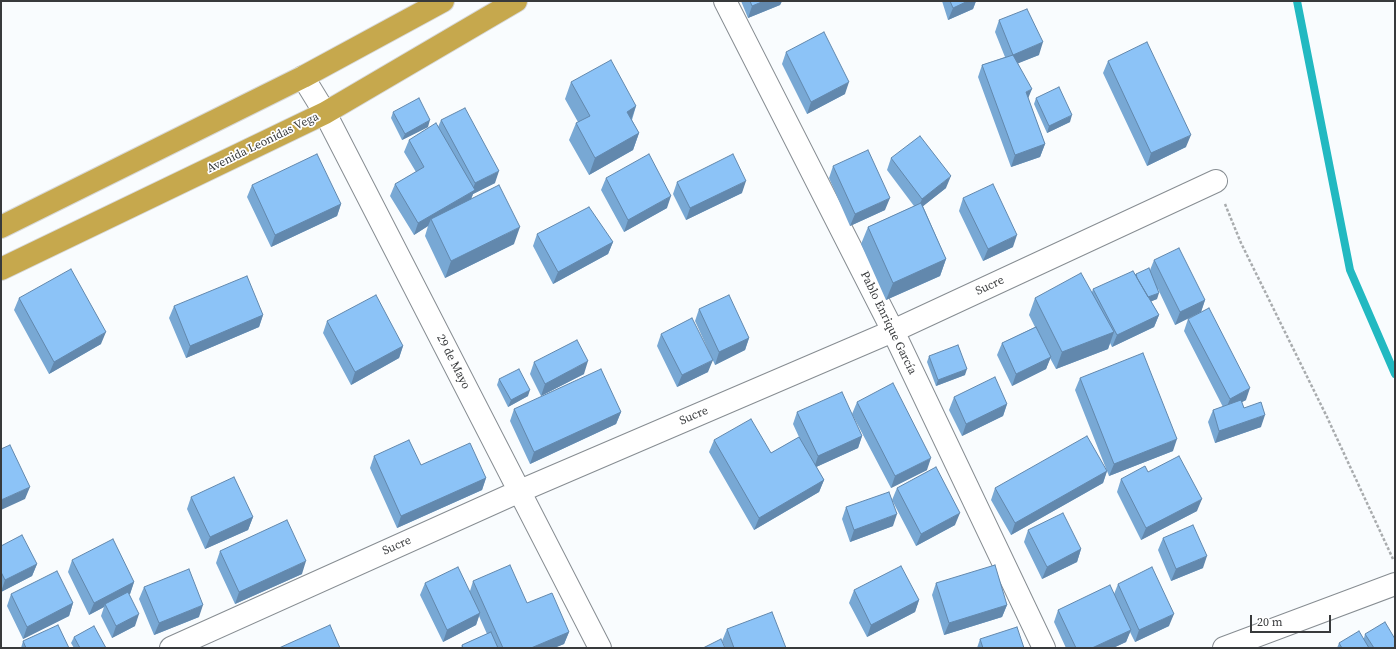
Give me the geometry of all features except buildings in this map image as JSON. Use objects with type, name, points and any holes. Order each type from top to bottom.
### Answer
[{"type":"highway","points":[[1,227],[303,77],[443,1]]},
{"type":"highway","name":"Avenida Leonidas Vega","points":[[1,269],[325,113],[516,1]]},
{"type":"street","name":"Pablo Enrique García","points":[[725,1],[893,331],[1044,648]]},
{"type":"street","name":"29 de Mayo","points":[[303,77],[325,113],[600,648]]},
{"type":"street","name":"Sucre","points":[[171,648],[520,491],[893,331],[1216,181]]},
{"type":"street","points":[[1224,648],[1395,584]]},
{"type":"path","points":[[1216,181],[1241,243],[1327,416],[1395,564]]},
{"type":"waterway","points":[[1297,1],[1350,270],[1395,374]]}]
